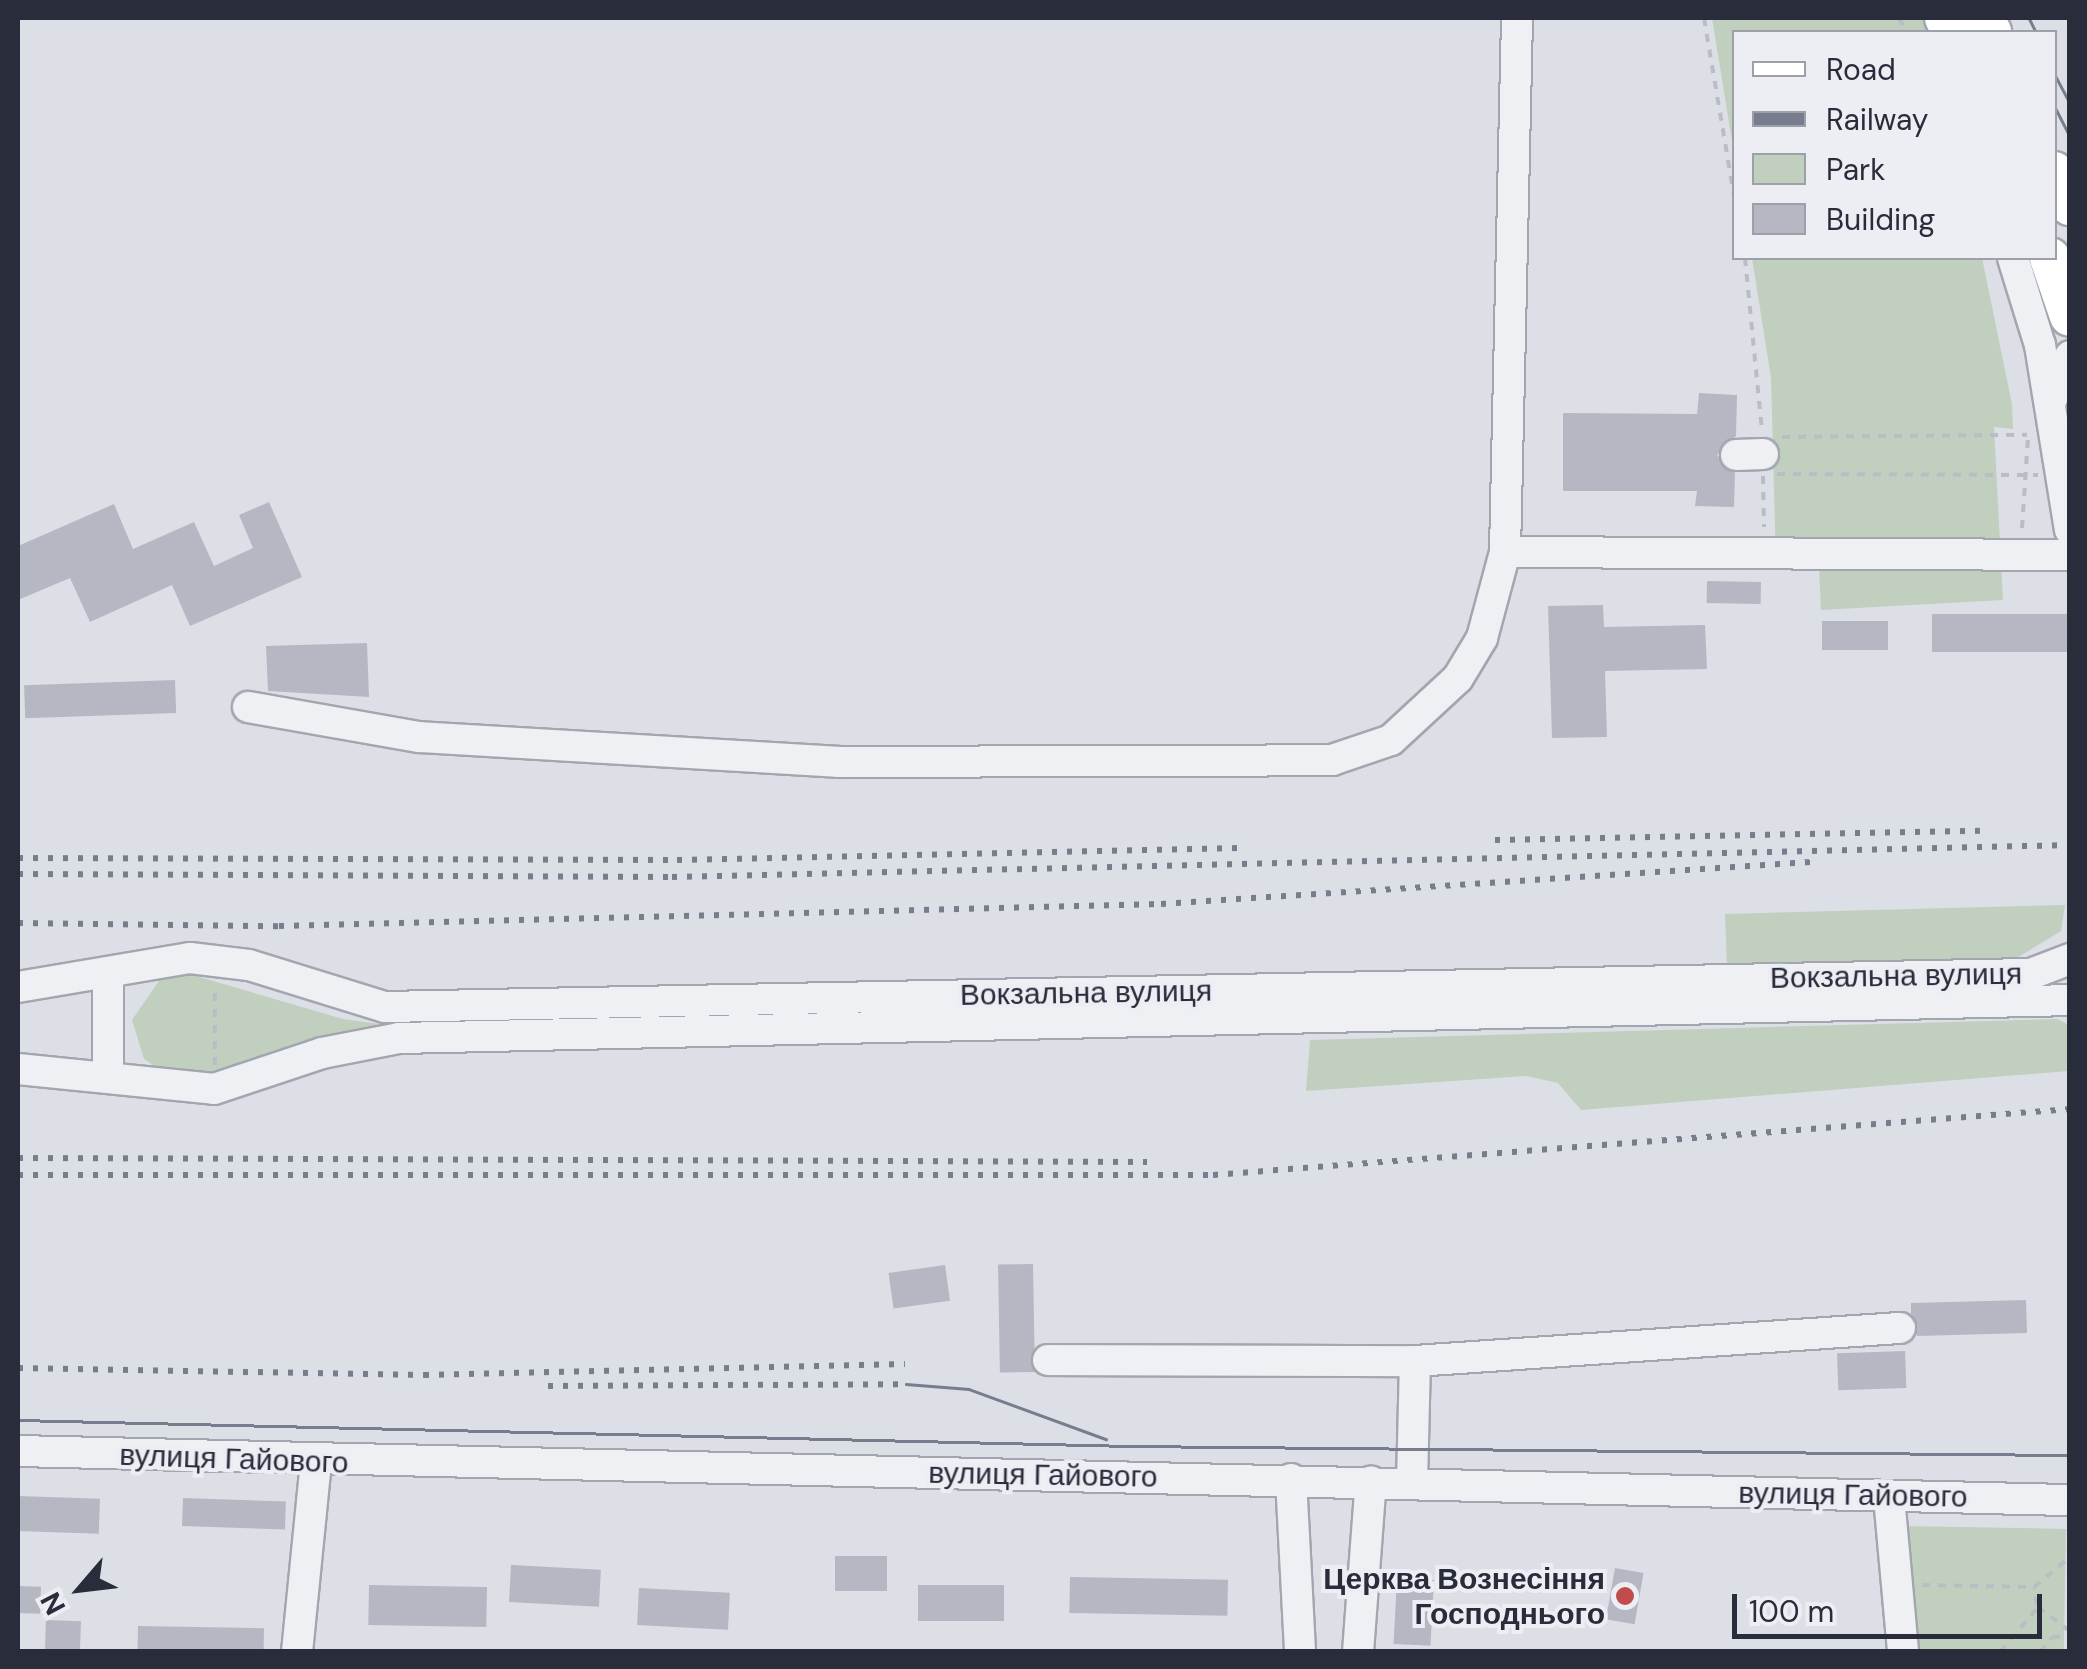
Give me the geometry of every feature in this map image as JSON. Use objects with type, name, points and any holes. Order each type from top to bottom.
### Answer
[{"type":"main road","points":[[2057,178],[2069,204]]},
{"type":"main road","points":[[2051,260],[2070,316]]},
{"type":"street","points":[[248,707],[420,737],[838,762],[1332,760],[1391,740],[1458,678],[1482,638],[1505,552],[1517,18]]},
{"type":"street","points":[[2013,260],[2040,345],[2056,474],[2070,530]]},
{"type":"street","points":[[2049,406],[2070,356]]},
{"type":"street","points":[[1505,552],[2070,556]]},
{"type":"street","name":"Вокзальна вулиця","points":[[18,987],[215,960],[385,1008],[2032,974],[2070,958]]},
{"type":"street","points":[[108,974],[108,1073]]},
{"type":"street","name":"Вокзальна вулиця","points":[[18,1069],[108,1073],[214,1090],[322,1053],[399,1038],[2070,1000]]},
{"type":"street","points":[[1048,1360],[1415,1361],[1900,1328]]},
{"type":"street","points":[[1412,1482],[1415,1361]]},
{"type":"street","name":"вулиця Гайового","points":[[18,1451],[316,1463],[1291,1479],[2070,1500]]},
{"type":"street","points":[[297,1652],[316,1463]]},
{"type":"street","points":[[1291,1479],[1300,1652]]},
{"type":"street","points":[[1358,1652],[1371,1481]]},
{"type":"street","points":[[1889,1497],[1903,1652]]},
{"type":"path","points":[[1704,18],[1732,184]]},
{"type":"path","points":[[1745,260],[1762,437],[2053,437]]},
{"type":"path","points":[[1764,554],[1762,474],[2056,474]]},
{"type":"path","points":[[2021,502],[2022,530]]},
{"type":"path","points":[[214,1090],[215,960]]},
{"type":"path","points":[[1897,1584],[2034,1587],[2070,1556]]},
{"type":"path","points":[[2034,1587],[2038,1607],[2070,1634]]},
{"type":"path","points":[[2000,1652],[2038,1607]]},
{"type":"path","points":[[2040,1652],[2052,1637],[2070,1634]]},
{"type":"green space","points":[[1712,18],[1924,18],[1930,30],[1732,30],[1732,141]]},
{"type":"green space","points":[[1752,260],[1982,260],[2012,404],[2013,429],[1994,427],[2003,600],[1821,610],[1819,567],[1776,565],[1771,378]]},
{"type":"green space","points":[[2065,905],[2061,931],[2004,966],[1727,967],[1725,914]]},
{"type":"green space","points":[[186,973],[343,1019],[379,1024],[229,1076],[170,1076],[144,1059],[132,1020],[161,978]]},
{"type":"green space","points":[[2057,1019],[2069,1025],[2069,1071],[1581,1110],[1558,1083],[1526,1076],[1306,1091],[1310,1040]]},
{"type":"green space","points":[[1901,1526],[2066,1529],[2064,1652],[1899,1651]]},
{"type":"building","points":[[1699,393],[1737,395],[1736,436],[1717,455],[1735,473],[1734,507],[1695,506],[1697,491],[1563,491],[1563,413],[1697,414]]},
{"type":"building","points":[[269,502],[302,577],[190,626],[172,585],[90,622],[70,578],[18,600],[18,546],[114,504],[133,549],[194,522],[214,566],[253,548],[239,515]]},
{"type":"building","points":[[1707,581],[1761,582],[1761,604],[1707,603]]},
{"type":"building","points":[[1603,605],[1604,627],[1705,625],[1707,669],[1605,671],[1607,737],[1552,738],[1548,606]]},
{"type":"building","points":[[1932,614],[2070,614],[2070,652],[1932,652]]},
{"type":"building","points":[[1822,621],[1888,621],[1888,650],[1822,650]]},
{"type":"building","points":[[367,643],[369,697],[268,691],[266,646]]},
{"type":"building","points":[[175,680],[176,713],[25,718],[24,685]]},
{"type":"building","points":[[1033,1264],[1035,1372],[1000,1373],[998,1265]]},
{"type":"building","points":[[945,1265],[950,1301],[894,1309],[889,1273]]},
{"type":"building","points":[[2026,1300],[2027,1333],[1917,1336],[1911,1314],[1911,1303]]},
{"type":"building","points":[[1905,1351],[1906,1388],[1838,1390],[1837,1353]]},
{"type":"building","points":[[18,1496],[100,1499],[99,1534],[18,1531]]},
{"type":"building","points":[[183,1498],[286,1502],[285,1530],[182,1526]]},
{"type":"building","points":[[835,1556],[887,1556],[887,1591],[835,1591]]},
{"type":"building","points":[[511,1565],[601,1570],[599,1607],[509,1602]]},
{"type":"building","name":"Церква Вознесіння Господнього","points":[[1615,1568],[1644,1573],[1635,1624],[1606,1619]]},
{"type":"building","points":[[1070,1577],[1228,1580],[1227,1616],[1069,1613]]},
{"type":"building","points":[[1397,1578],[1434,1580],[1430,1646],[1394,1644]]},
{"type":"building","points":[[369,1585],[487,1587],[486,1627],[368,1625]]},
{"type":"building","points":[[918,1585],[1004,1585],[1004,1621],[918,1621]]},
{"type":"building","points":[[18,1586],[41,1587],[40,1614],[18,1613]]},
{"type":"building","points":[[639,1588],[730,1593],[728,1630],[637,1625]]},
{"type":"building","points":[[46,1620],[81,1621],[80,1652],[45,1652]]},
{"type":"building","points":[[138,1626],[264,1628],[264,1652],[138,1652]]},
{"type":"tram line","points":[[2029,18],[2035,30]]},
{"type":"tram line","points":[[2057,79],[2070,103]]},
{"type":"tram line","points":[[2057,111],[2070,137]]},
{"type":"tram line","points":[[906,1384],[969,1389],[1106,1439]]},
{"type":"tram line","points":[[18,1420],[1128,1446],[2070,1455]]},
{"type":"railway","points":[[1495,840],[1980,831]]},
{"type":"railway","points":[[18,874],[672,877],[2070,845]]},
{"type":"railway","points":[[18,858],[677,860],[1240,848]]},
{"type":"railway","points":[[18,923],[279,926],[1161,904],[1811,862]]},
{"type":"railway","points":[[18,1175],[1213,1175],[2070,1109]]},
{"type":"railway","points":[[18,1158],[1147,1162]]},
{"type":"railway","points":[[18,1368],[424,1375],[905,1364]]},
{"type":"railway","points":[[548,1386],[906,1384]]},
{"type":"place","name":"Церква Вознесіння Господнього","points":[[1625,1596]]}]
